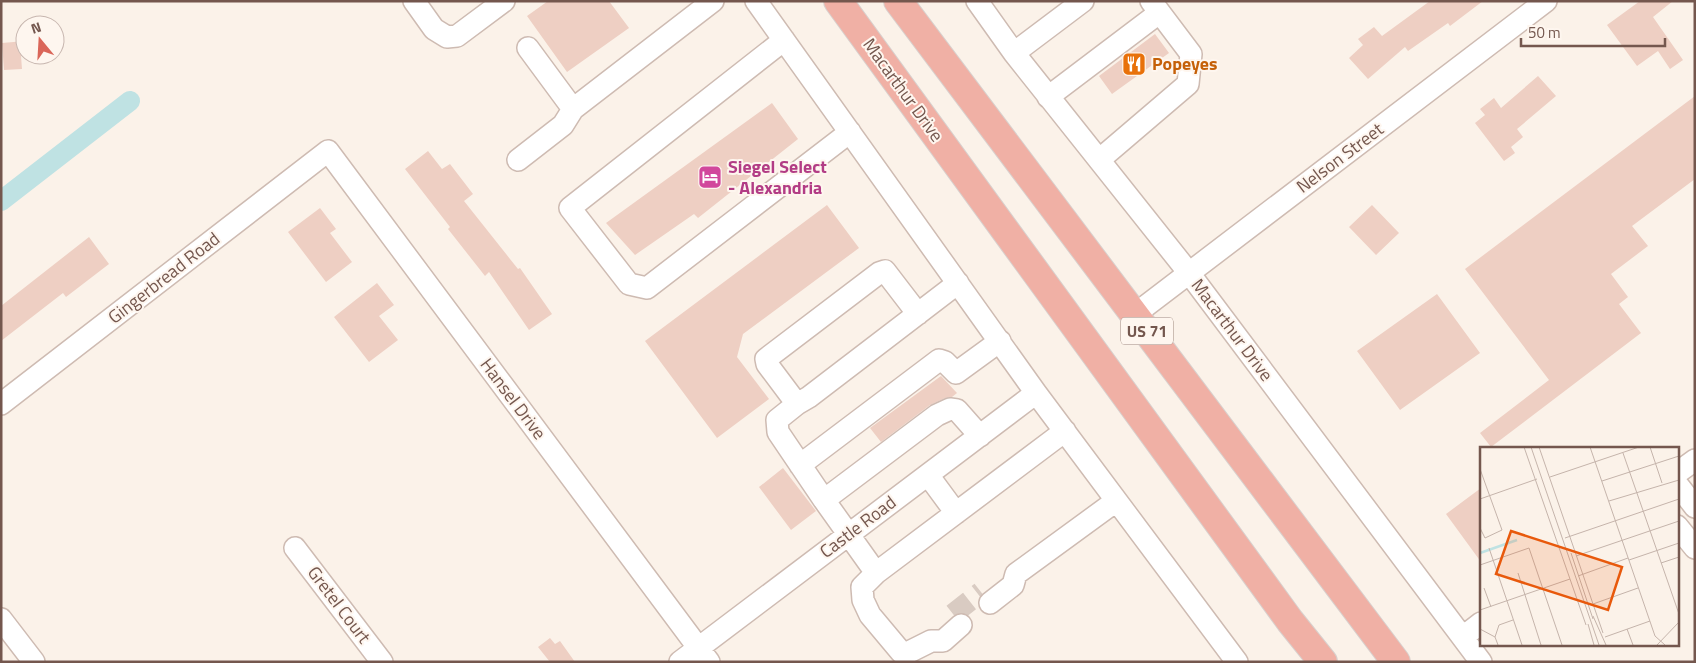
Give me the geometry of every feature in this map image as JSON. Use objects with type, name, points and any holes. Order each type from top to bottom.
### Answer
[{"type":"highway","name":"Macarthur Drive","points":[[838,1],[1290,621],[1323,662]]},
{"type":"highway","name":"US 71","points":[[898,1],[1396,662]]},
{"type":"highway","points":[[1290,621],[1314,662]]},
{"type":"street","points":[[414,1],[434,29],[447,37],[457,36],[499,5]]},
{"type":"street","points":[[518,160],[563,125],[572,109],[713,1]]},
{"type":"street","points":[[756,1],[1036,393],[1237,662]]},
{"type":"street","name":"Macarthur Drive","points":[[977,1],[1014,54],[1189,273],[1481,662]]},
{"type":"street","points":[[1014,54],[1083,1]]},
{"type":"street","name":"Nelson Street","points":[[1134,315],[1546,1]]},
{"type":"street","points":[[1048,97],[1088,68],[1154,11],[1191,54],[1188,84],[1099,160]]},
{"type":"street","points":[[784,40],[570,208],[629,284],[647,288],[850,132]]},
{"type":"street","points":[[528,48],[572,109]]},
{"type":"street","name":"Gingerbread Road","points":[[1,404],[328,151]]},
{"type":"street","name":"Hansel Drive","points":[[328,151],[704,655]]},
{"type":"street","points":[[797,404],[767,364],[766,359],[879,273],[885,271],[918,314]]},
{"type":"street","points":[[876,573],[778,432],[776,420],[958,283]]},
{"type":"street","points":[[800,465],[939,360],[945,362],[956,373],[1000,341]]},
{"type":"street","name":"Castle Road","points":[[680,662],[704,655],[848,535],[1036,393]]},
{"type":"street","points":[[824,500],[937,415],[950,409],[957,410],[980,436]]},
{"type":"street","points":[[957,620],[934,632],[931,641],[909,652],[901,652],[870,615],[863,600],[862,587],[876,573],[1065,432]]},
{"type":"street","points":[[1678,473],[1695,460]]},
{"type":"street","points":[[928,475],[956,513]]},
{"type":"street","points":[[1678,485],[1695,507]]},
{"type":"street","points":[[986,598],[1014,585],[1016,574],[1116,501]]},
{"type":"street","points":[[1678,527],[1695,548]]},
{"type":"street","name":"Gretel Court","points":[[296,548],[382,662]]},
{"type":"street","points":[[1,619],[34,662]]},
{"type":"street","points":[[1463,637],[1480,624]]},
{"type":"building","points":[[548,1],[609,1],[629,28],[567,72],[527,16]]},
{"type":"building","points":[[1430,1],[1483,1],[1450,26],[1448,23],[1408,51],[1405,47],[1368,79],[1349,58],[1363,45],[1358,39],[1374,27],[1382,36]]},
{"type":"building","points":[[1640,1],[1673,1],[1653,17],[1683,60],[1670,69],[1658,51],[1637,66],[1607,25]]},
{"type":"building","name":"Popeyes","points":[[1155,34],[1169,53],[1112,94],[1099,76]]},
{"type":"building","points":[[15,42],[15,65],[22,65],[22,69],[4,70],[2,43]]},
{"type":"building","points":[[1538,76],[1556,96],[1517,129],[1523,137],[1511,147],[1515,153],[1504,161],[1475,123],[1485,115],[1480,109],[1494,98],[1501,108]]},
{"type":"building","points":[[1695,96],[1695,179],[1632,226],[1648,246],[1611,274],[1628,297],[1619,304],[1641,333],[1491,447],[1480,433],[1549,380],[1465,269]]},
{"type":"building","name":"Siegel Select - Alexandria","points":[[772,103],[798,139],[698,218],[694,214],[635,255],[606,223]]},
{"type":"building","points":[[428,151],[442,169],[450,164],[473,194],[464,201],[518,269],[520,268],[552,314],[529,330],[489,272],[485,276],[405,169]]},
{"type":"building","points":[[827,205],[859,248],[743,334],[737,357],[769,399],[717,438],[645,341]]},
{"type":"building","points":[[1372,205],[1399,233],[1376,255],[1349,227]]},
{"type":"building","points":[[320,208],[336,229],[330,233],[352,262],[326,282],[288,232]]},
{"type":"building","points":[[89,237],[109,264],[66,297],[63,293],[1,341],[1,306]]},
{"type":"building","points":[[377,283],[394,305],[379,316],[398,340],[369,362],[334,317]]},
{"type":"building","points":[[1437,294],[1480,353],[1400,410],[1357,351]]},
{"type":"building","points":[[941,376],[957,393],[952,397],[930,405],[881,442],[870,428]]},
{"type":"building","points":[[783,468],[816,511],[791,530],[759,487]]},
{"type":"building","points":[[1480,489],[1480,561],[1446,514]]},
{"type":"building","points":[[550,638],[555,644],[560,641],[575,662],[550,662],[538,647]]},
{"type":"waterway","points":[[1,201],[130,101]]},
{"type":"tunnel","points":[[953,614],[981,592]]},
{"type":"place","name":"Popeyes","points":[[1134,64]]},
{"type":"place","name":"Siegel Select - Alexandria","points":[[710,177]]}]
